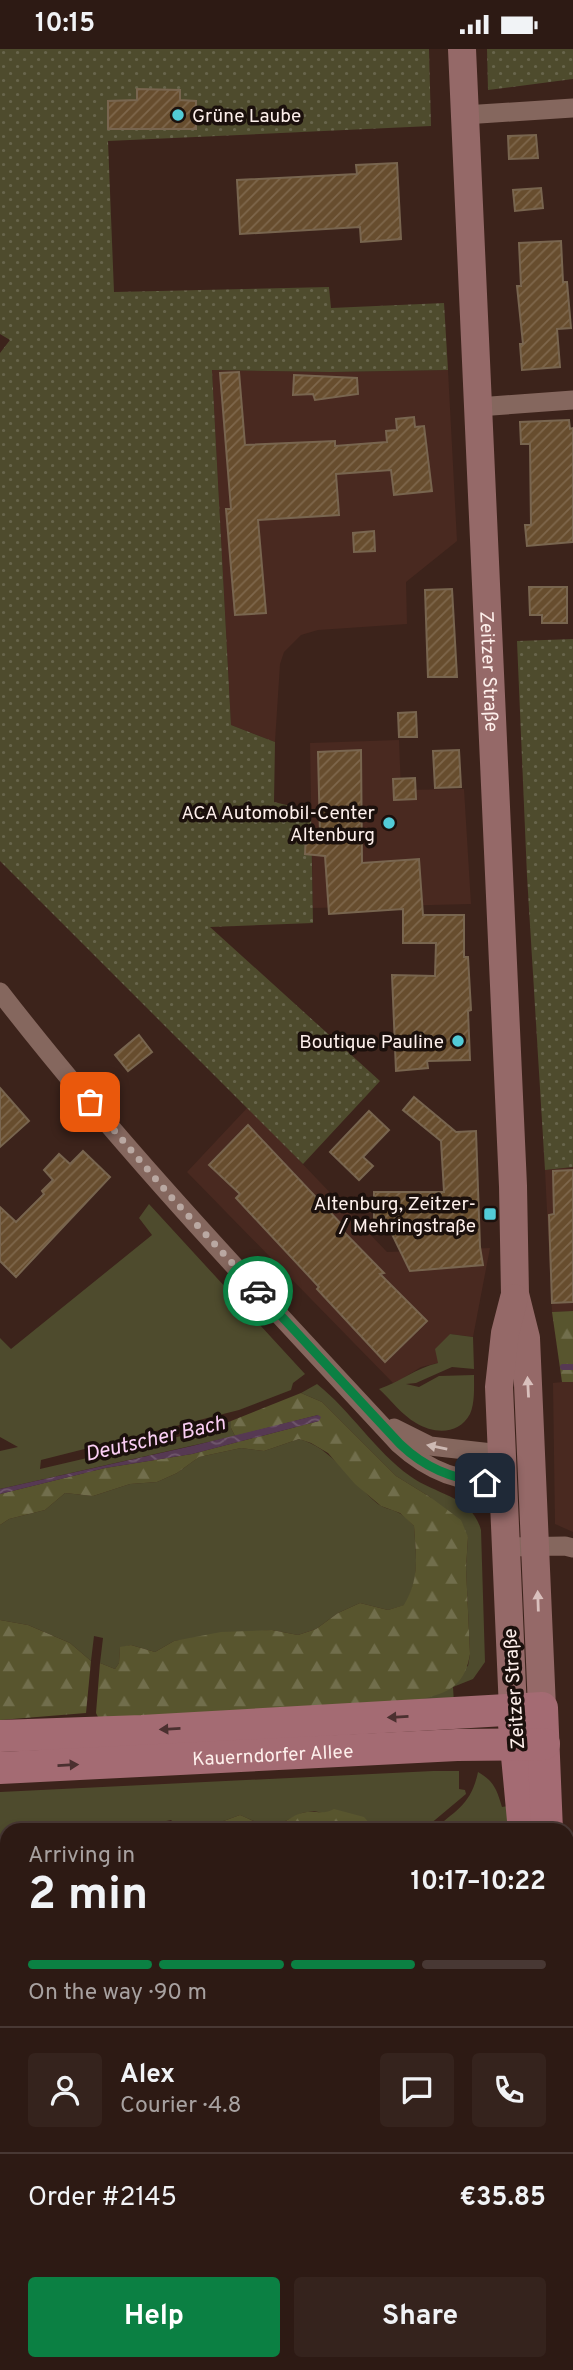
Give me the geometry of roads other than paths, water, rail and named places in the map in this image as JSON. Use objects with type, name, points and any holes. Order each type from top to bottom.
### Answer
[{"type":"main road","name":"Zeitzer Straße","points":[[462,49],[513,1186],[515,1294],[501,1361],[499,1387],[506,1547],[528,1709],[530,1744],[525,1823]]},
{"type":"main road","name":"Zeitzer Straße","points":[[515,1294],[526,1338],[536,1546],[528,1709]]},
{"type":"main road","points":[[501,1454],[533,1469]]},
{"type":"main road","points":[[502,1483],[533,1469]]},
{"type":"main road","name":"Kauerndorfer Allee","points":[[0,1736],[142,1731],[528,1709]]},
{"type":"main road","name":"Zeitzer Straße","points":[[530,1744],[545,1823]]},
{"type":"main road","name":"Kauerndorfer Allee","points":[[0,1767],[457,1745],[530,1744]]},
{"type":"street","points":[[464,115],[573,108]]},
{"type":"street","points":[[478,407],[573,400]]},
{"type":"street","points":[[0,992],[172,1198],[419,1462],[465,1480],[502,1483]]},
{"type":"street","points":[[377,1420],[430,1446],[501,1454]]},
{"type":"street","points":[[506,1547],[573,1548]]},
{"type":"water","points":[[318,1415],[321,1417],[319,1421],[192,1454],[105,1468],[0,1494],[0,1489]]},
{"type":"waterway","name":"Deutscher Bach","points":[[563,1367],[573,1367]]},
{"type":"place","name":"Grüne Laube","points":[[178,115]]},
{"type":"place","name":"ACA Automobil-Center Altenburg","points":[[389,823]]},
{"type":"place","name":"Boutique Pauline","points":[[458,1041]]},
{"type":"place","name":"Altenburg, Zeitzer- / Mehringstraße","points":[[490,1214]]}]
